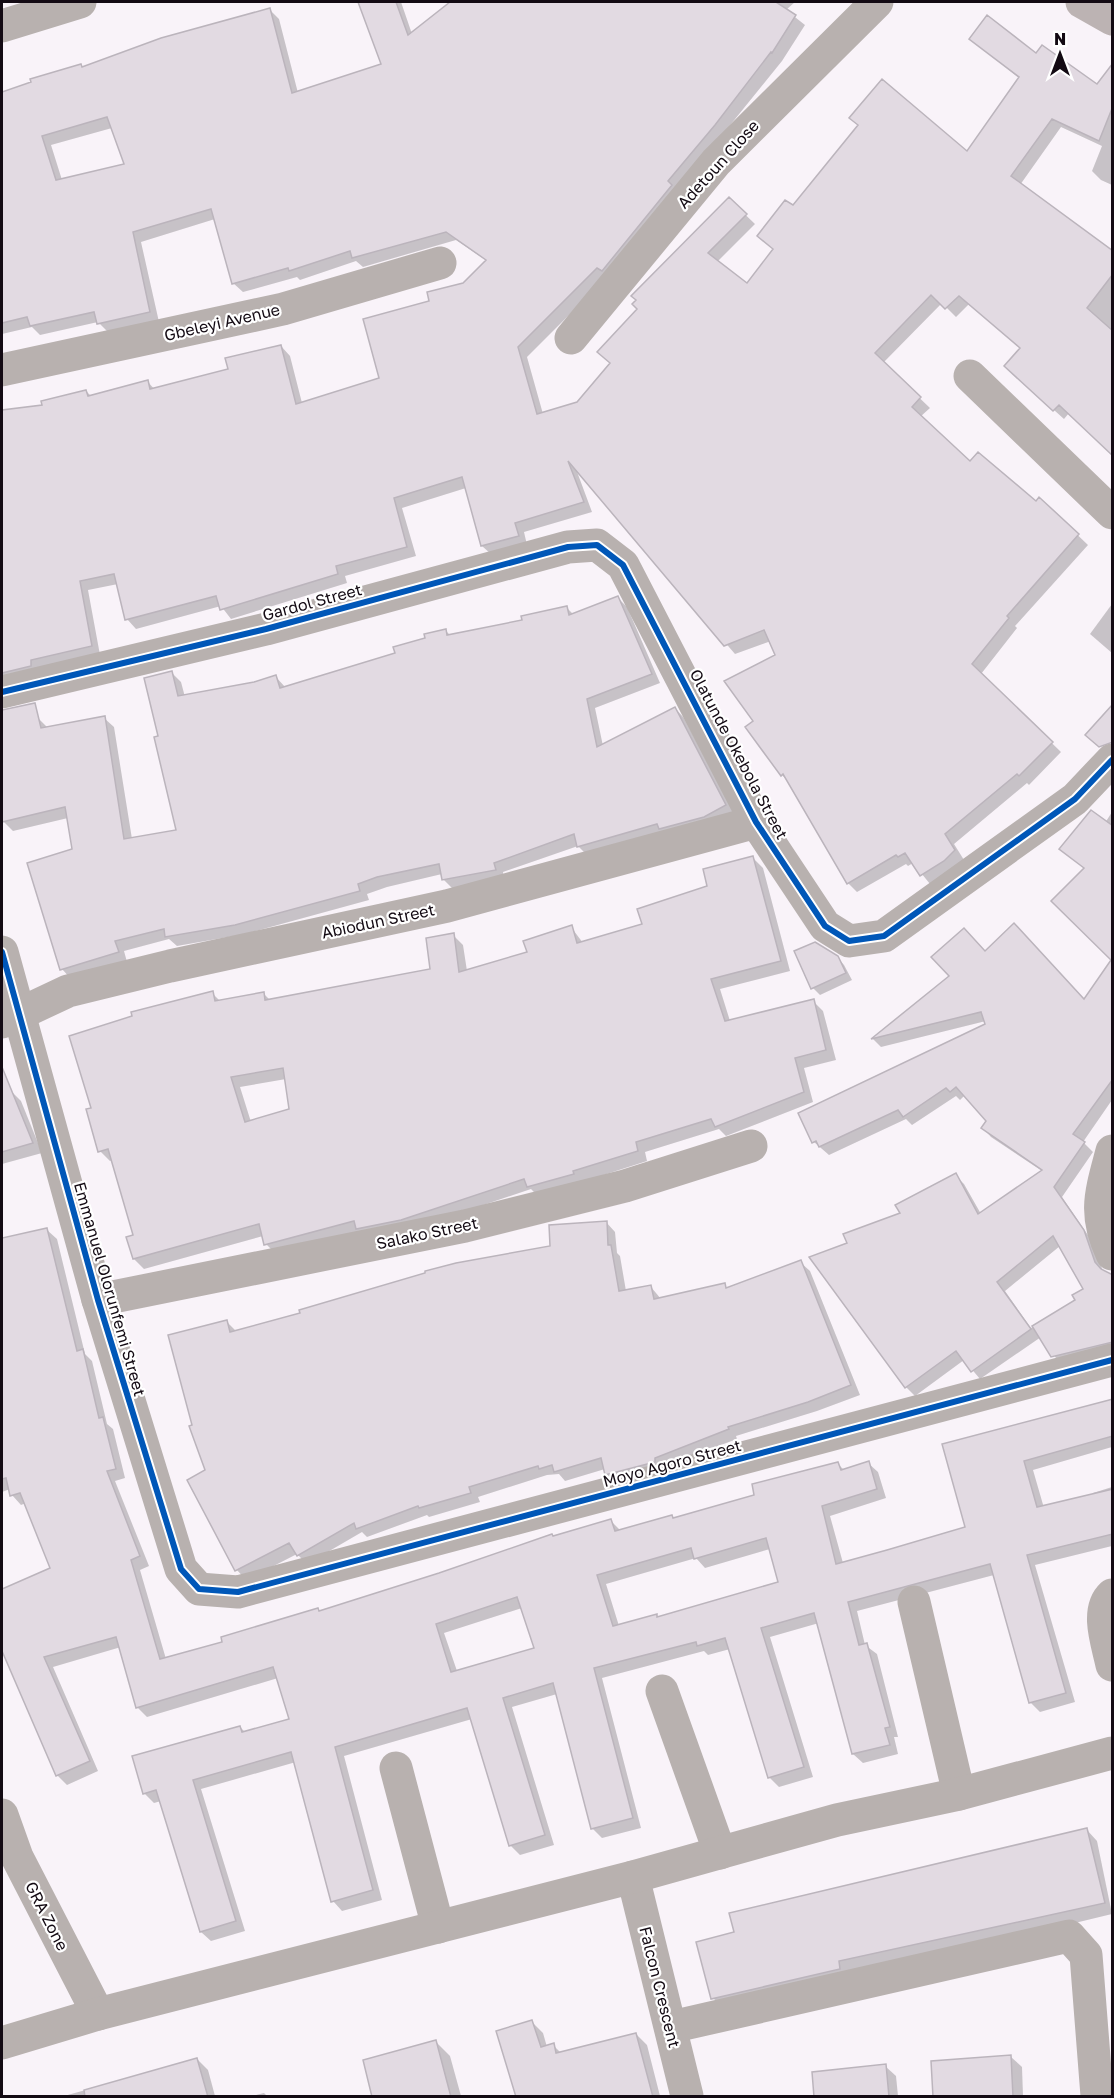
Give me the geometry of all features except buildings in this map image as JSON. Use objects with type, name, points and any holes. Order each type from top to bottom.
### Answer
[{"type":"main road","points":[[1082,2],[1113,19]]},
{"type":"street","points":[[2,26],[80,2]]},
{"type":"street","name":"Adetoun Close","points":[[571,338],[716,162],[877,2]]},
{"type":"street","name":"Gbeleyi Avenue","points":[[2,370],[283,309],[440,263]]},
{"type":"street","points":[[970,376],[1113,513]]},
{"type":"street","name":"Gardol Street","points":[[2,692],[266,629],[567,547],[597,545],[623,565]]},
{"type":"street","name":"Olatunde Okebola Street","points":[[623,565],[756,822],[825,926],[849,941],[884,936],[1075,799],[1113,760]]},
{"type":"street","name":"Abiodun Street","points":[[9,1018],[68,991],[170,966],[447,906],[756,822]]},
{"type":"street","name":"Emmanuel Olorunfemi Street","points":[[2,952],[9,1018],[181,1569],[199,1589],[238,1592]]},
{"type":"street","name":"Salako Street","points":[[98,1300],[465,1226],[625,1186],[751,1146]]},
{"type":"street","points":[[1113,1151],[1100,1196],[1102,1232],[1113,1254]]},
{"type":"street","name":"Moyo Agoro Street","points":[[238,1592],[1113,1360]]},
{"type":"street","points":[[1113,1595],[1108,1599],[1103,1621],[1113,1665]]},
{"type":"street","points":[[914,1602],[959,1794]]},
{"type":"street","points":[[662,1691],[720,1853]]},
{"type":"street","points":[[2,2043],[98,2014],[633,1877],[837,1820],[959,1794],[1113,1753]]},
{"type":"street","points":[[396,1768],[438,1927]]},
{"type":"street","name":"GRA Zone","points":[[2,1815],[17,1857],[98,2014]]},
{"type":"street","name":"Falcon Crescent","points":[[633,1877],[687,2097]]},
{"type":"street","points":[[671,2027],[1069,1936],[1086,1954],[1097,2097]]},
{"type":"cycle path","points":[[2,692],[266,629],[568,547],[597,545],[623,565],[756,822],[825,926],[849,941],[884,936],[1075,799],[1112,760]]},
{"type":"cycle path","points":[[2,952],[98,1300],[181,1569],[199,1589],[238,1592],[1112,1360]]}]
